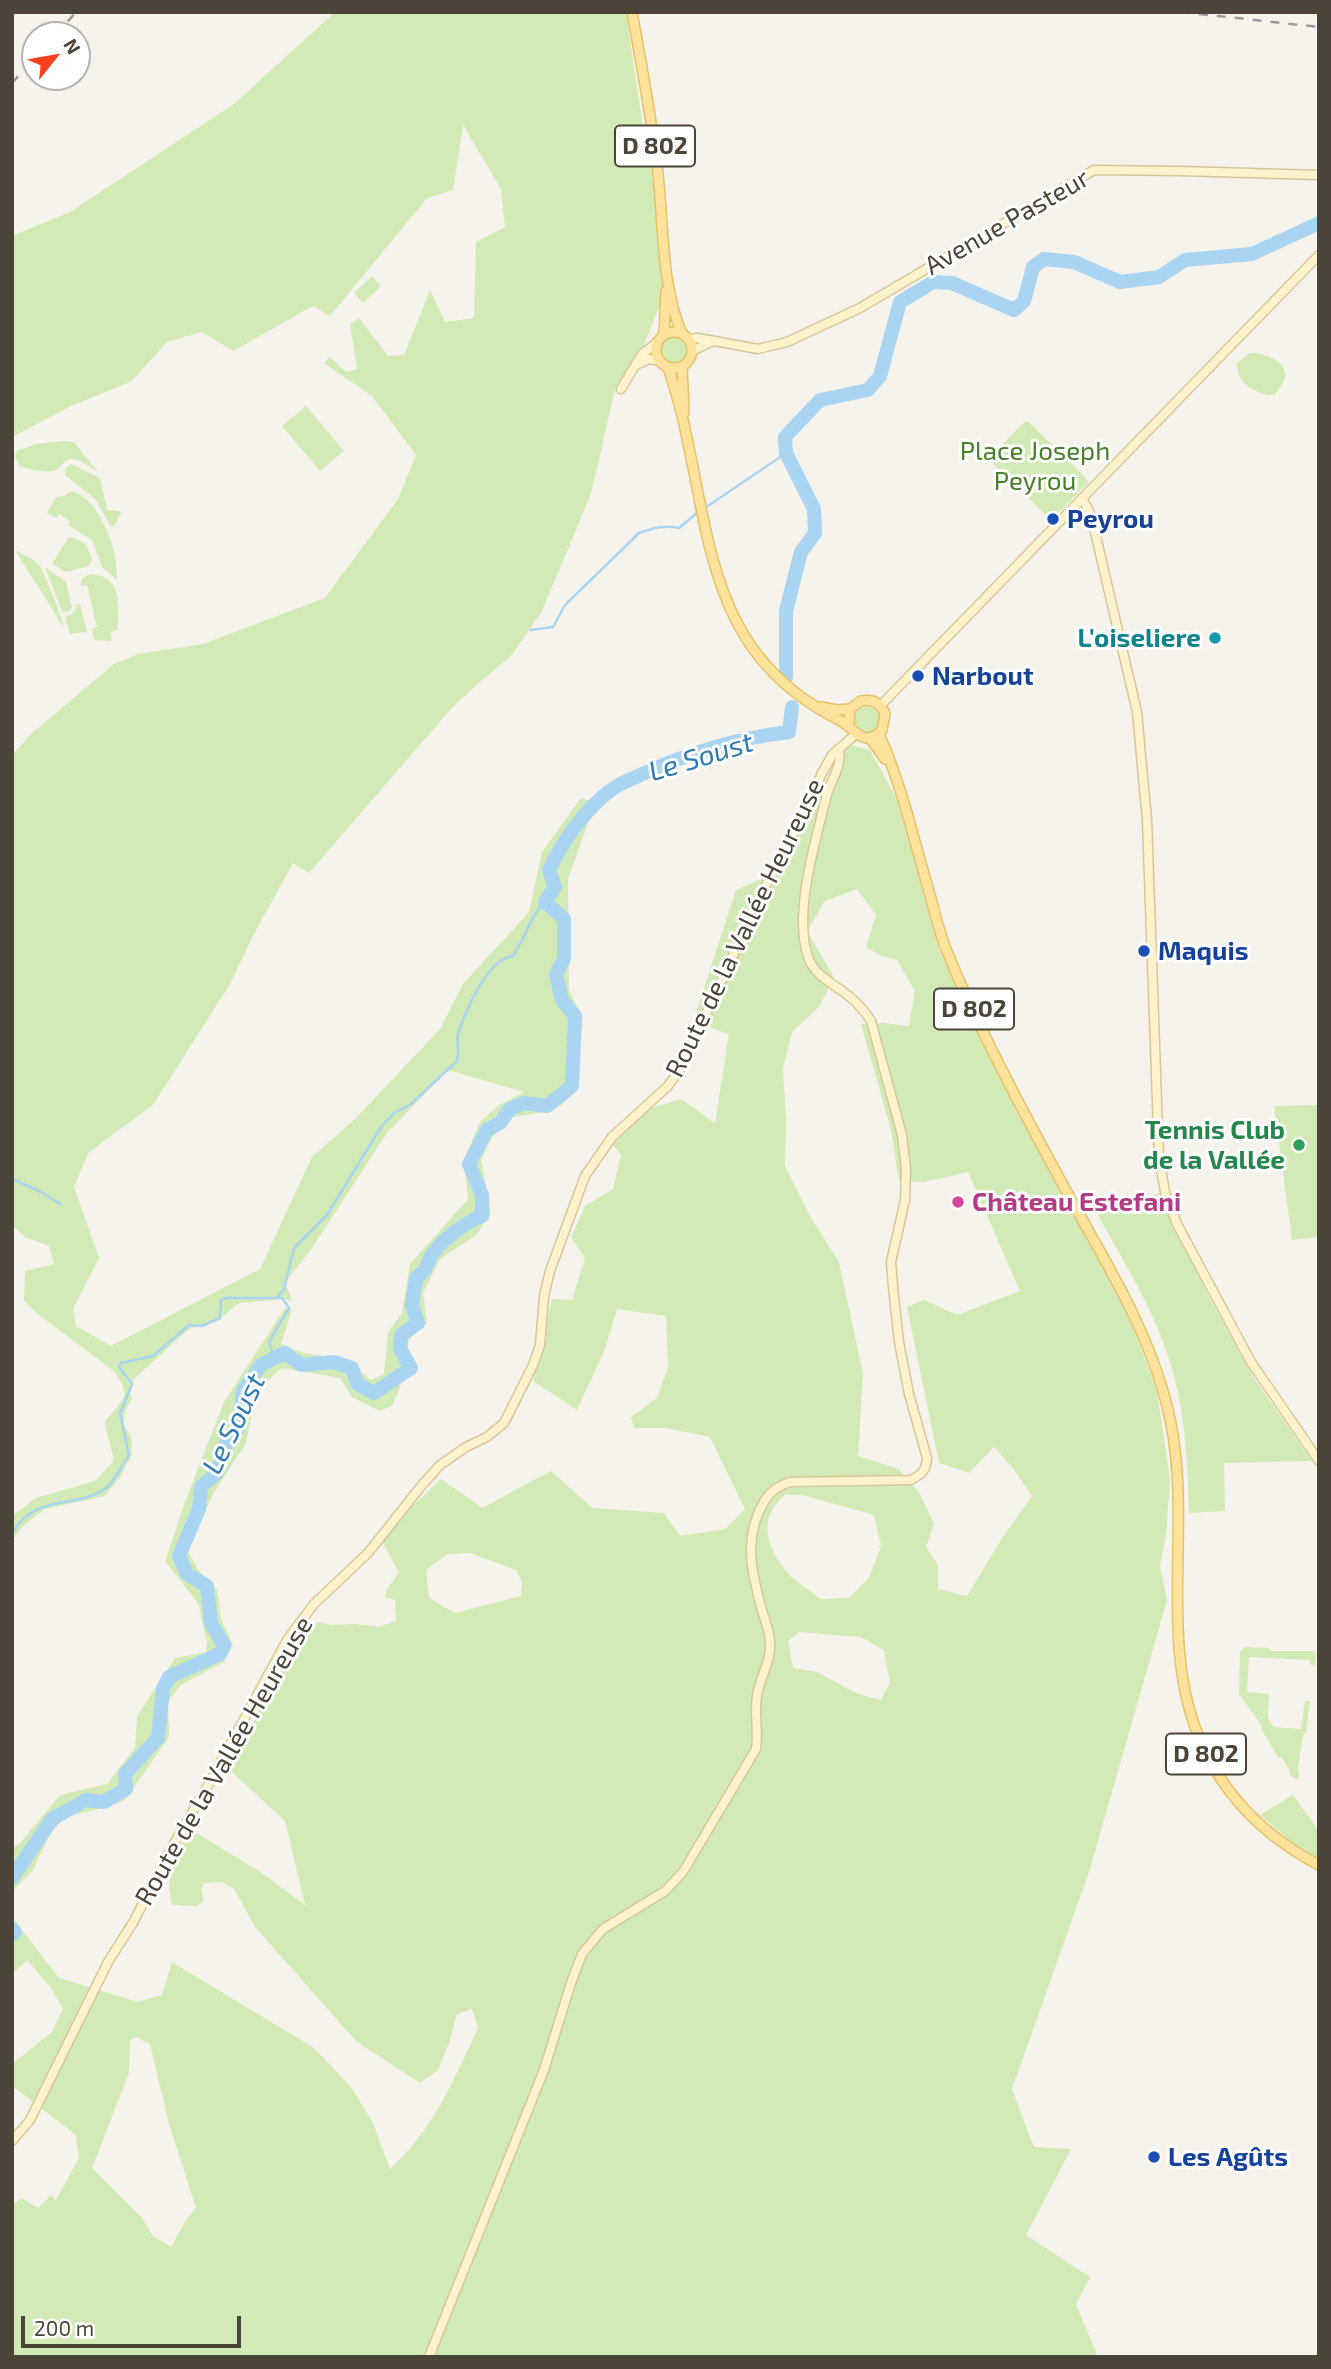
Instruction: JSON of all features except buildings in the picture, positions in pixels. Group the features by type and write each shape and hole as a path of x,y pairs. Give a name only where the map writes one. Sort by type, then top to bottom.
{"main road":[{"name":"D 802","path":"632,12 657,165 668,282 675,318 685,336"},
{"name":"D 802","path":"661,338 668,282"},
{"path":"664,364 682,366 689,360 692,351 685,336 670,332 661,338 656,352 664,364 685,426"},
{"path":"682,366 685,426 700,510 717,579 740,628 779,680 813,706 849,725 856,734 874,736 886,720 880,706 868,700 857,702 850,709 813,706"},
{"path":"849,725 850,709"},
{"name":"D 802","path":"874,736 897,779 945,947 1031,1127 1131,1307 1158,1374 1175,1447 1179,1496 1179,1648 1186,1699 1195,1729 1209,1760 1232,1795 1279,1841 1319,1865"}],"street":[{"name":"Avenue Pasteur","path":"685,336 758,349 788,342 860,308 1094,170 1180,170 1319,176"},
{"path":"880,706 1319,255"},
{"path":"621,389 642,354 661,338"},
{"path":"692,351 713,341"},
{"path":"635,365 649,359 664,364"},
{"path":"1082,498 1091,515 1137,712 1147,820 1159,1158 1165,1192 1177,1224 1251,1362 1319,1461"},
{"name":"Route de la Vallée Heureuse","path":"12,2141 30,2120 108,1962 134,1921 169,1852 287,1640 314,1604 368,1553 440,1465 466,1447 487,1437 504,1423 540,1345 544,1296 550,1271 585,1176 612,1137 668,1086 681,1068 768,879 804,814 822,773 838,749 856,734"},
{"path":"429,2357 544,2070 582,1954 603,1929 665,1891 683,1872 755,1749 758,1734 757,1693 770,1658 770,1638 754,1580 750,1541 764,1500 776,1487 790,1482 911,1480 923,1474 926,1467 927,1458 909,1394 899,1342 891,1262 905,1200 906,1169 902,1135 871,1021 855,1001 816,972 808,958 803,936 805,893 824,806 840,760 841,753 838,749"}],"green space":[{"path":"335,12 626,12 642,121 671,277 642,350 614,393 591,494 542,611 512,655 450,710 309,873 293,863 230,984 153,1105 88,1153 74,1187 99,1258 73,1309 76,1326 111,1346 260,1269 312,1157 355,1119 440,1029 463,984 529,912 542,852 581,798 595,803 568,879 569,989 582,1019 577,1084 562,1105 545,1112 513,1117 492,1137 481,1160 491,1213 476,1235 440,1259 423,1293 427,1323 409,1339 400,1387 392,1406 380,1411 352,1397 340,1378 282,1368 272,1376 256,1397 246,1443 213,1494 187,1550 199,1571 217,1589 221,1618 233,1645 224,1662 181,1685 168,1701 169,1737 125,1800 105,1808 67,1816 51,1832 33,1870 14,1890 12,1899 12,1848 20,1843 60,1795 107,1784 135,1748 137,1716 175,1658 206,1652 207,1641 198,1603 165,1561 224,1402 285,1308 292,1309 281,1344 303,1353 345,1359 371,1380 384,1374 388,1332 402,1313 410,1264 468,1199 464,1159 481,1121 499,1105 524,1092 448,1070 387,1133 310,1251 285,1282 292,1301 284,1299 239,1303 217,1321 189,1329 129,1386 132,1399 126,1409 123,1424 131,1436 132,1455 105,1496 45,1509 22,1527 12,1540 12,1516 36,1498 95,1481 113,1462 105,1421 125,1395 115,1372 24,1301 25,1271 54,1264 49,1246 25,1237 12,1225 12,755 31,734 114,664 138,654 203,644 325,598 398,499 416,455 372,396 324,363 330,357 346,372 357,369 350,324 359,318 388,356 404,355 430,290 445,322 474,318 476,242 505,227 501,189 463,125 453,190 427,198 330,316 313,306 233,351 202,332 167,342 132,381 71,406 12,437 12,236 70,212 234,104"},
{"path":"372,276 381,286 363,303 354,293"},
{"path":"674,337 683,341 687,350 683,359 674,363 665,359 661,350 665,341"},
{"path":"1250,353 1271,358 1283,368 1285,379 1275,395 1255,391 1240,377 1237,363"},
{"path":"306,406 344,451 320,471 282,426"},
{"name":"Place Joseph Peyrou","path":"1024,422 1029,422 1087,479 1088,483 1051,520 988,459"},
{"path":"74,442 98,472 75,459 53,471 19,466 15,456 17,451 36,444"},
{"path":"71,464 100,478 107,510 122,511 114,527 110,525 95,499 65,475 65,469"},
{"path":"71,491 91,504 106,528 115,555 117,580 102,567 92,540 68,525 70,521 59,514 57,518 47,513 56,497"},
{"path":"72,537 86,544 92,559 89,566 66,572 52,564 68,538"},
{"path":"15,550 39,565 64,628"},
{"path":"45,567 66,582 72,608 69,611 62,612"},
{"path":"89,574 108,580 116,593 118,629 110,633 112,639 109,641 94,640 92,629 97,627 87,585 81,586 81,580"},
{"path":"80,604 87,632 70,634 65,617 76,609 75,605"},
{"path":"867,707 876,711 880,720 876,729 867,733 858,729 854,720 858,711"},
{"path":"850,745 870,750 898,802 939,950 1021,1120 1127,1311 1157,1391 1170,1480 1166,1535 1160,1566 1167,1600 1089,1872 1012,2089 1034,2147 1071,2149 1026,2235 1090,2277 1076,2304 1098,2357 12,2357 12,2202 15,2203 21,2198 38,2208 51,2195 56,2200 79,2158 76,2135 12,2086 12,2064 52,2032 63,2009 52,1989 27,1960 12,1974 12,1917 59,1978 138,2002 162,1995 172,1962 314,2048 351,2087 373,2123 390,2169 419,2138 451,2085 478,2028 472,2009 457,2014 438,2070 420,2083 356,2041 255,1927 234,1889 222,1882 204,1883 201,1890 204,1901 197,1906 172,1905 169,1882 172,1865 190,1829 262,1873 305,1905 285,1821 229,1769 288,1655 317,1622 379,1627 396,1621 395,1600 385,1597 386,1590 399,1573 380,1537 441,1479 482,1508 551,1471 592,1508 664,1513 680,1536 725,1529 745,1509 710,1437 665,1428 634,1428 631,1417 657,1398 668,1367 666,1316 617,1309 605,1349 577,1410 533,1381 552,1299 572,1300 585,1258 571,1237 585,1206 613,1189 621,1155 611,1143 646,1110 681,1099 715,1123 729,1034 693,1022 736,890 775,873 838,758","holes":["857,889 876,915 866,947 882,956 897,960 915,991 909,1026 861,1024 891,1130 899,1181 924,1182 968,1172 1020,1291 957,1315 924,1300 907,1307 939,1463 969,1473 994,1447 1032,1496 967,1596 938,1589 938,1565 926,1547 934,1524 920,1494 899,1469 858,1456 863,1374 839,1262 811,1218 785,1166 783,1069 792,1032 819,1007 834,977 807,931 825,901","785,1495 802,1495 874,1515 881,1546 869,1578 849,1598 820,1599 783,1567 772,1548 768,1530 768,1520 777,1503","470,1553 516,1570 522,1581 521,1596 455,1613 429,1598 426,1570 448,1554","799,1632 860,1637 884,1650 890,1684 880,1700 856,1693 817,1672 793,1668 788,1641","137,2037 150,2044 169,2124 196,2208 171,2247 153,2236 142,2218 92,2168 129,2073 130,2040"]},
{"name":"Tennis Club de la Vallée","path":"1319,1105 1319,1237 1292,1240 1274,1106"},
{"path":"1160,1193 1210,1299 1254,1378 1312,1461 1224,1463 1225,1511 1189,1513 1185,1436 1169,1359 1145,1302 1096,1211 1097,1207"},
{"path":"1245,1647 1316,1653 1315,1665 1310,1665 1310,1660 1249,1657 1247,1692 1269,1694 1268,1718 1274,1727 1301,1729 1305,1701 1310,1701 1297,1779 1289,1775 1290,1771 1282,1758 1278,1757 1261,1729 1262,1726 1239,1694 1240,1651"},
{"path":"1293,1795 1319,1831 1319,1858 1292,1842 1260,1815"}],"waterway":[{"name":"Le Soust","path":"786,677 786,611 801,552 815,533 814,509 786,453 785,437 820,400 868,390 880,376 900,302 933,282 952,283 1014,310 1024,301 1033,267 1044,259 1074,262 1120,282 1159,277 1185,260 1252,254 1319,223"},
{"path":"705,508 786,453"},
{"path":"531,630 553,627 565,605 639,533 659,528 679,528 699,511"},
{"name":"Le Soust","path":"12,1878 52,1819 86,1800 104,1802 126,1789 125,1774 158,1738 163,1689 169,1677 220,1654 224,1645 211,1623 207,1586 187,1574 179,1556 199,1509 201,1487 217,1473 226,1443 239,1427 243,1390 261,1365 285,1353 301,1365 334,1362 352,1368 357,1384 374,1393 411,1368 400,1349 401,1335 418,1323 412,1305 416,1278 441,1243 482,1216 482,1195 469,1164 487,1130 500,1123 510,1109 524,1103 547,1106 572,1086 575,1016 562,1000 556,974 564,959 564,919 545,902 555,887 549,870 568,837 592,806 625,782 676,760 713,748 789,732 792,707"},
{"path":"12,1533 22,1520 33,1512 82,1499 106,1488 129,1456 120,1413 132,1384 119,1367 121,1363 153,1356 189,1325 202,1326 220,1318 221,1300 277,1298 284,1289 294,1248 327,1215 381,1127 394,1113 411,1104 457,1061 458,1034 478,988 494,966 513,956 535,914 545,902"},
{"path":"12,1179 60,1204"},
{"path":"277,1298 282,1298 289,1308 269,1342 277,1357"},
{"name":"Le Soust","path":"12,1929 15,1932 12,1935"}],"railway":[{"path":"68,21 76,12"},
{"path":"1181,12 1319,27"},
{"path":"12,83 21,73"}],"place":[{"name":"Peyrou","path":"1053,519"},
{"name":"L'oiseliere","path":"1215,638"},
{"name":"Narbout","path":"918,676"},
{"name":"Maquis","path":"1144,951"},
{"name":"Tennis Club de la Vallée","path":"1299,1145"},
{"name":"Château Estefani","path":"958,1202"},
{"name":"Les Agûts","path":"1154,2157"}]}
